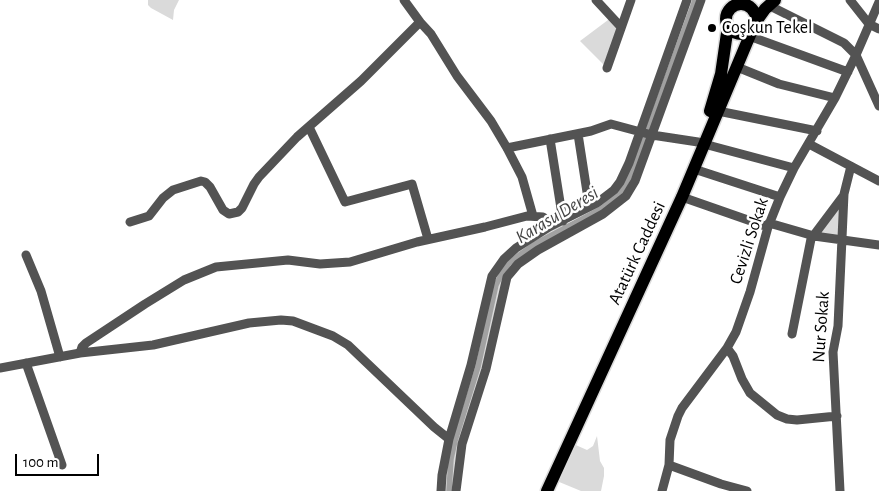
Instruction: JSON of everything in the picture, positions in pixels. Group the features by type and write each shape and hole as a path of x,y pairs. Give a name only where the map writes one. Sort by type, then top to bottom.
{"highway":[{"path":"728,26 740,34 753,29 755,14 748,4 768,2"},
{"name":"Atatürk Caddesi","path":"539,491 675,194 718,111 753,29 768,2"},
{"name":"Atatürk Caddesi","path":"546,491 694,169 724,61 728,26 726,16 732,4 748,4"}],"street":[{"path":"404,0 431,34 461,82 491,122 507,148 522,177 533,216"},
{"path":"596,0 621,27"},
{"path":"607,68 630,0"},
{"path":"441,491 449,439 471,364 492,276 510,252 549,227 591,206 614,190 620,182 687,0"},
{"path":"456,491 462,444 486,369 507,277 518,264 538,250 603,214 623,200 635,181 700,0"},
{"path":"850,0 869,24 879,30"},
{"path":"768,2 844,44 856,55 879,106"},
{"name":"Cevizli Sokak","path":"662,491 668,465 670,440 682,408 727,348 744,311 769,225 780,197 794,168 836,98 879,2"},
{"path":"130,222 148,216 163,198 173,190 201,181 210,187 223,210 229,214 238,212 256,181 309,127 361,81 420,22"},
{"path":"753,29 848,72"},
{"path":"737,67 779,84 836,98"},
{"path":"718,111 817,131"},
{"path":"507,148 578,134 611,124 652,135 701,143 794,168"},
{"path":"309,127 345,202 412,184 428,239"},
{"path":"578,134 591,206"},
{"path":"550,139 563,221"},
{"path":"809,144 879,180"},
{"name":"Nur Sokak","path":"840,491 833,352 838,326 844,194 851,166"},
{"path":"694,169 780,197"},
{"path":"792,334 811,239 844,194"},
{"path":"682,197 769,225 814,236 879,244"},
{"path":"80,353 86,343 145,304 184,280 208,269 228,265 288,260 320,264 350,262 428,239 533,216 545,219 549,227"},
{"path":"26,255 41,291 60,357"},
{"path":"0,368 80,353 153,345 249,323 281,320 294,321 333,336 348,345 449,439"},
{"path":"727,348 733,356 750,393 778,415 787,419 797,420 837,416"},
{"path":"26,363 62,466"},
{"path":"668,465 721,484 748,491"}],"shaded area":[{"path":"148,0 179,0 174,10 173,20 151,8 148,5"},
{"path":"612,17 621,27 607,68 580,41"},
{"path":"844,194 842,239 814,236"},
{"path":"566,219 571,232 514,269 462,444 456,491 441,491 442,475 500,264"},
{"path":"597,436 600,461 604,468 601,491 581,491 552,479 569,442 587,450 593,446"}],"waterway":[{"name":"Karasu Deresi","path":"449,491 451,459 455,441 478,367 496,285 502,273 509,263 535,244 601,209 622,191 635,165 695,0"}],"place":[{"name":"Coşkun Tekel","path":"712,28"}]}
